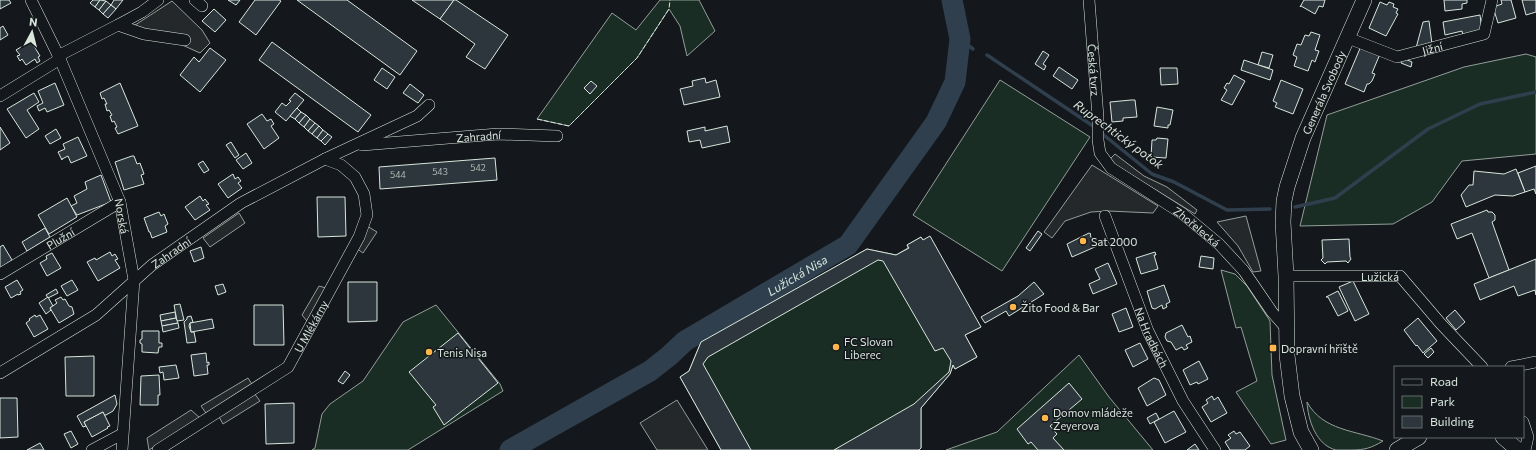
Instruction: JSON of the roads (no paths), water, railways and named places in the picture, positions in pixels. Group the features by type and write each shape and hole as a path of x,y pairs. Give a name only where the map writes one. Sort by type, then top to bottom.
{"main road":[{"name":"Generála Svobody","path":"1286,276 1283,222 1284,201 1287,187 1302,138 1364,0"},
{"path":"1286,276 1286,328 1292,396 1301,432 1311,450"},
{"path":"1397,450 1417,438"},
{"path":"1504,438 1518,450"}],"street":[{"name":"Norská","path":"31,0 59,58 120,202 134,280 122,450"},
{"path":"0,96 59,58 142,12 158,0"},
{"name":"Česká tvrz","path":"1089,0 1098,117 1098,140"},
{"name":"Jižní","path":"1348,38 1397,57 1484,34 1492,0"},
{"path":"118,25 144,34 185,40"},
{"name":"Zahradní","path":"0,373 96,315 152,265 241,203 352,146 417,116 429,105"},
{"name":"Zahradní","path":"352,146 498,134 557,136"},
{"name":"Zhořelecká","path":"1098,140 1100,153 1111,168 1129,181 1183,214 1219,244 1244,271 1272,312 1286,328"},
{"name":"U Mlékárny","path":"158,450 288,367 359,237 367,215 364,194 355,177 341,165 324,160"},
{"name":"Plužní","path":"0,274 120,202"},
{"name":"Na Hradbách","path":"1105,216 1148,331 1183,401 1215,450"},
{"name":"Lužická","path":"1286,276 1400,276 1441,324 1481,366"},
{"path":"1516,366 1536,362"},
{"path":"1524,425 1528,437 1525,450"},
{"path":"92,450 122,434"}],"waterway":[{"name":"Lužická Nisa","path":"510,450 650,371 685,341 848,245 936,122 955,82 960,39 952,0"},
{"name":"Ruprechtický potok","path":"960,39 973,49"},
{"name":"Ruprechtický potok","path":"987,55 1096,128"},
{"name":"Ruprechtický potok","path":"1295,207 1335,198 1428,129 1480,104 1536,92"},
{"name":"Ruprechtický potok","path":"1100,132 1152,174 1174,182 1227,210 1270,209"}],"place":[{"name":"Sat 2000","path":"1083,241"},
{"name":"Žito Food & Bar","path":"1013,307"},
{"name":"FC Slovan Liberec","path":"836,347"},
{"name":"Dopravní hřiště","path":"1273,348"},
{"name":"Tenis Nisa","path":"429,352"},
{"name":"Domov mládeže Zeyerova","path":"1045,418"}]}
